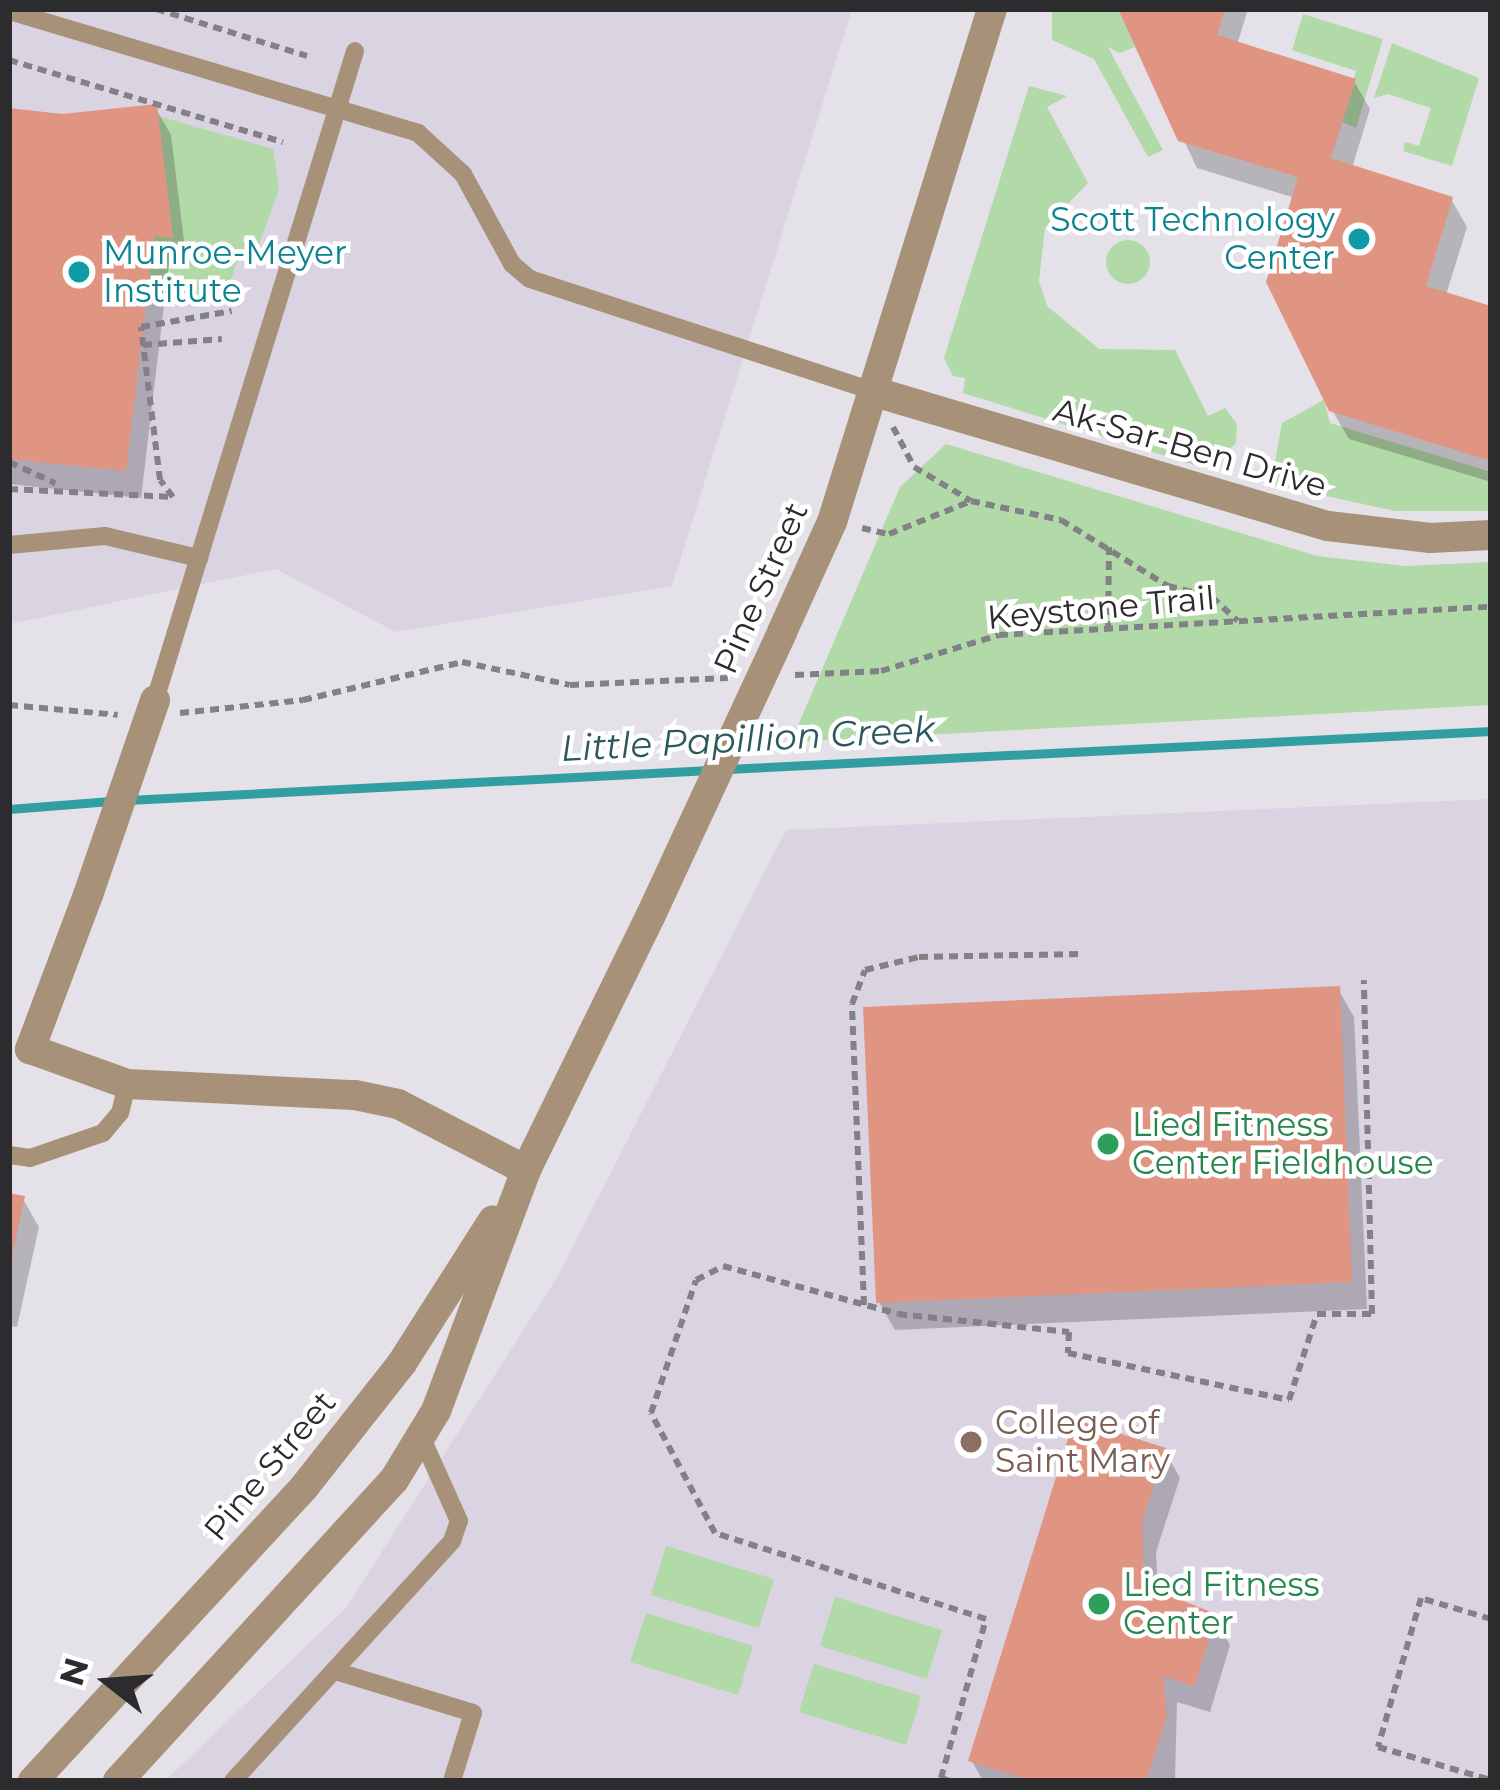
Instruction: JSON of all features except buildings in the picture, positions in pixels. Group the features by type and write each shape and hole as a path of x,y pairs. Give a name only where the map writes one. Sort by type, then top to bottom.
{"street":[{"name":"Pine Street","path":"118,1781 394,1480 421,1436 526,1170 650,917 832,522 992,9"},
{"name":"Ak-Sar-Ben Drive","path":"875,392 1328,526 1430,538 1491,535"},
{"path":"160,707 88,895 20,1047 127,1084 355,1095 398,1104 526,1170"},
{"name":"Pine Street","path":"33,1781 317,1472 402,1363 526,1170"}],"lane":[{"path":"9,11 418,134 443,152 530,279 875,392"},
{"path":"160,707 199,558 356,51"},
{"path":"9,544 105,536 199,558"},
{"path":"9,1156 30,1158 103,1133 120,1114 127,1084"},
{"path":"241,1780 452,1541 460,1521 421,1436"},
{"path":"334,1671 473,1713 452,1781"}],"path":[{"path":"156,9 307,56"},
{"path":"9,60 283,142"},
{"path":"9,489 62,486 173,497 160,480 141,327 232,311"},
{"path":"143,345 222,339"},
{"path":"875,392 914,467 971,501 1061,520 1168,586 1212,597 1238,621"},
{"path":"9,463 62,486"},
{"path":"832,522 890,534 971,501"},
{"path":"1108,548 1108,630"},
{"name":"Keystone Trail","path":"779,676 881,670 999,635 1491,607"},
{"path":"160,707 303,700 462,662 570,686 734,678"},
{"path":"9,705 121,715"},
{"path":"864,1305 852,1004 865,970 919,957 1081,954"},
{"path":"950,1781 940,1778 986,1618 715,1533 651,1413 696,1280 723,1266 864,1305 1069,1333 1067,1353 1289,1400 1316,1314 1372,1314 1364,980"},
{"path":"1491,1619 1420,1598 1378,1747 1491,1780"}],"shaded area":[{"path":"9,9 852,9 672,586 396,632 276,569 9,624"},
{"name":"College of Saint Mary","path":"1491,799 1491,1781 165,1781 346,1608 558,1276 786,830"}],"green space":[{"path":"1052,9 1118,9 1135,47 1120,53 1108,47 1163,150 1148,157 1094,59 1052,40"},
{"path":"1303,14 1383,39 1356,128 1342,122 1356,71 1292,50"},
{"path":"1392,43 1479,78 1452,166 1403,151 1405,142 1419,146 1431,108 1388,94 1374,98"},
{"path":"1029,86 1067,96 1047,107 1088,183 1045,228 1039,281 1047,306 1099,349 1175,350 1208,416 1225,408 1237,424 1236,443 1214,464 1204,468 963,393 965,378 953,376 944,358"},
{"path":"158,116 273,149 279,189 257,250 236,262 228,295 146,303 154,236 173,237"},
{"path":"1128,240 1143,247 1150,262 1143,277 1128,284 1113,277 1106,262 1113,247"},
{"path":"1324,400 1330,423 1491,472 1491,511 1395,511 1271,484 1282,423"},
{"path":"946,444 1317,556 1405,566 1491,562 1491,705 791,742 900,487"},
{"path":"666,1546 774,1579 759,1628 651,1595"},
{"path":"835,1597 942,1630 927,1679 820,1646"},
{"path":"646,1613 753,1646 738,1695 630,1662"},
{"path":"814,1664 921,1696 906,1745 799,1712"}],"waterway":[{"name":"Little Papillion Creek","path":"727,769 1491,731"},
{"name":"Little Papillion Creek","path":"128,800 710,770"},
{"name":"Little Papillion Creek","path":"9,809 111,801"}],"place":[{"name":"Scott Technology Center","path":"1359,239"},
{"name":"Munroe-Meyer Institute","path":"79,272"},
{"name":"Lied Fitness Center Fieldhouse","path":"1108,1144"},
{"name":"College of Saint Mary","path":"971,1442"},
{"name":"Lied Fitness Center","path":"1099,1604"}]}
